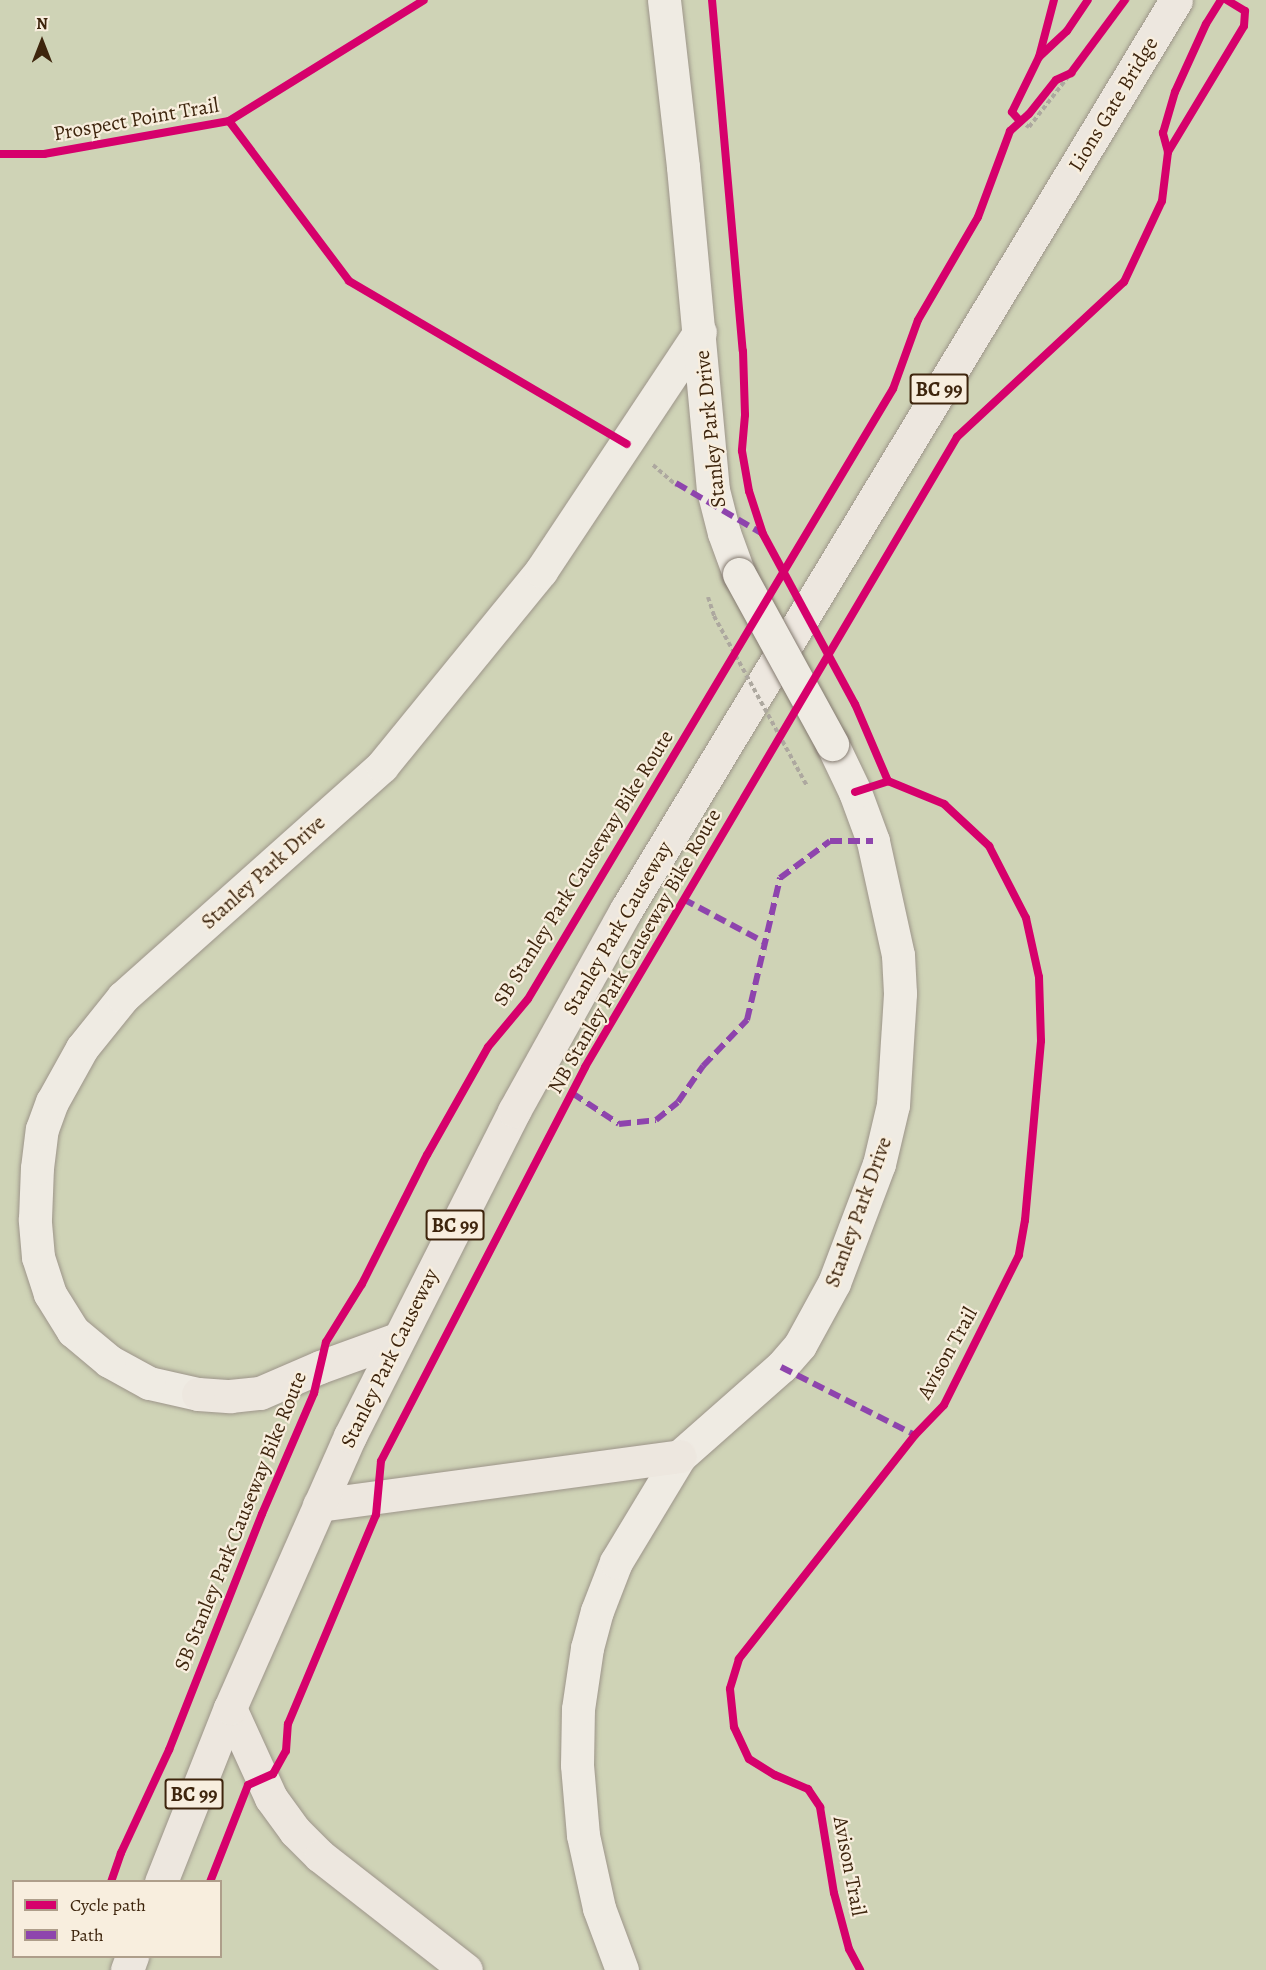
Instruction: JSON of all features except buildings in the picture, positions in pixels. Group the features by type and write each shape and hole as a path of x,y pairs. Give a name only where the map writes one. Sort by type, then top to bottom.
{"highway":[{"name":"Lions Gate Bridge","path":"1051,207 1176,0"},
{"name":"Stanley Park Causeway","path":"161,1880 230,1708 318,1505 397,1339 498,1141 626,910 1051,207"},
{"path":"198,1394 230,1396 260,1393 320,1367 397,1339"},
{"path":"318,1505 680,1456"},
{"path":"230,1708 271,1798 295,1831 320,1856 466,1970"}],"street":[{"name":"Stanley Park Drive","path":"622,1970 599,1908 583,1835 577,1765 578,1709 597,1611 616,1562 680,1456 781,1367 800,1345 834,1283 879,1164 893,1105 900,993 898,955 873,841 855,792 739,574 724,533 713,490 700,332 664,0"},
{"name":"Stanley Park Drive","path":"198,1394 150,1383 109,1361 73,1331 50,1294 38,1257 36,1219 37,1168 42,1129 52,1102 82,1048 123,998 382,766 541,571 700,332"}],"path":[{"path":"1012,112 1018,124 1056,80 1071,73 1078,65"},
{"path":"627,444 676,483 679,495"},
{"path":"708,594 714,616 807,786"},
{"path":"726,669 738,649"},
{"path":"772,751 784,731"}],"green space":[{"path":"0,0 1266,0 1266,1970 0,1970"}],"marked path":[{"path":"676,483 763,534"},
{"path":"572,1093 619,1124 656,1120 678,1102 703,1066 747,1020 780,878 830,841 873,841"},
{"path":"683,899 764,942"},
{"path":"781,1367 915,1435"}],"cycle path":[{"name":"Prospect Point Trail","path":"0,154 44,154 229,121 424,0"},
{"path":"712,0 743,351 745,415 742,451 749,491 763,534 855,704 888,781"},
{"path":"1020,121 1012,112 1039,57 1054,0"},
{"path":"1039,57 1067,31 1088,0"},
{"name":"SB Stanley Park Causeway Bike Route","path":"112,1880 121,1853 169,1750 262,1514 314,1393 326,1342 362,1284 427,1155 488,1047 528,999 893,389 918,320 978,217 1010,131 1029,114 1056,80 1071,73 1125,0"},
{"name":"NB Stanley Park Causeway Bike Route","path":"211,1880 248,1785 273,1774 286,1751 288,1724 376,1515 381,1461 585,1067 957,437 1124,282 1162,201 1168,152 1163,133 1175,92 1206,24 1221,0"},
{"path":"1168,152 1244,26 1245,11 1227,0"},
{"name":"Prospect Point Trail","path":"229,121 349,281 627,444"},
{"name":"Avison Trail","path":"855,792 888,781 944,804 989,846 1026,918 1039,977 1041,1041 1025,1220 1019,1255 944,1405 915,1435 739,1659 730,1689 734,1727 749,1759 775,1775 808,1789 820,1807 834,1893 849,1949 860,1970"}]}
